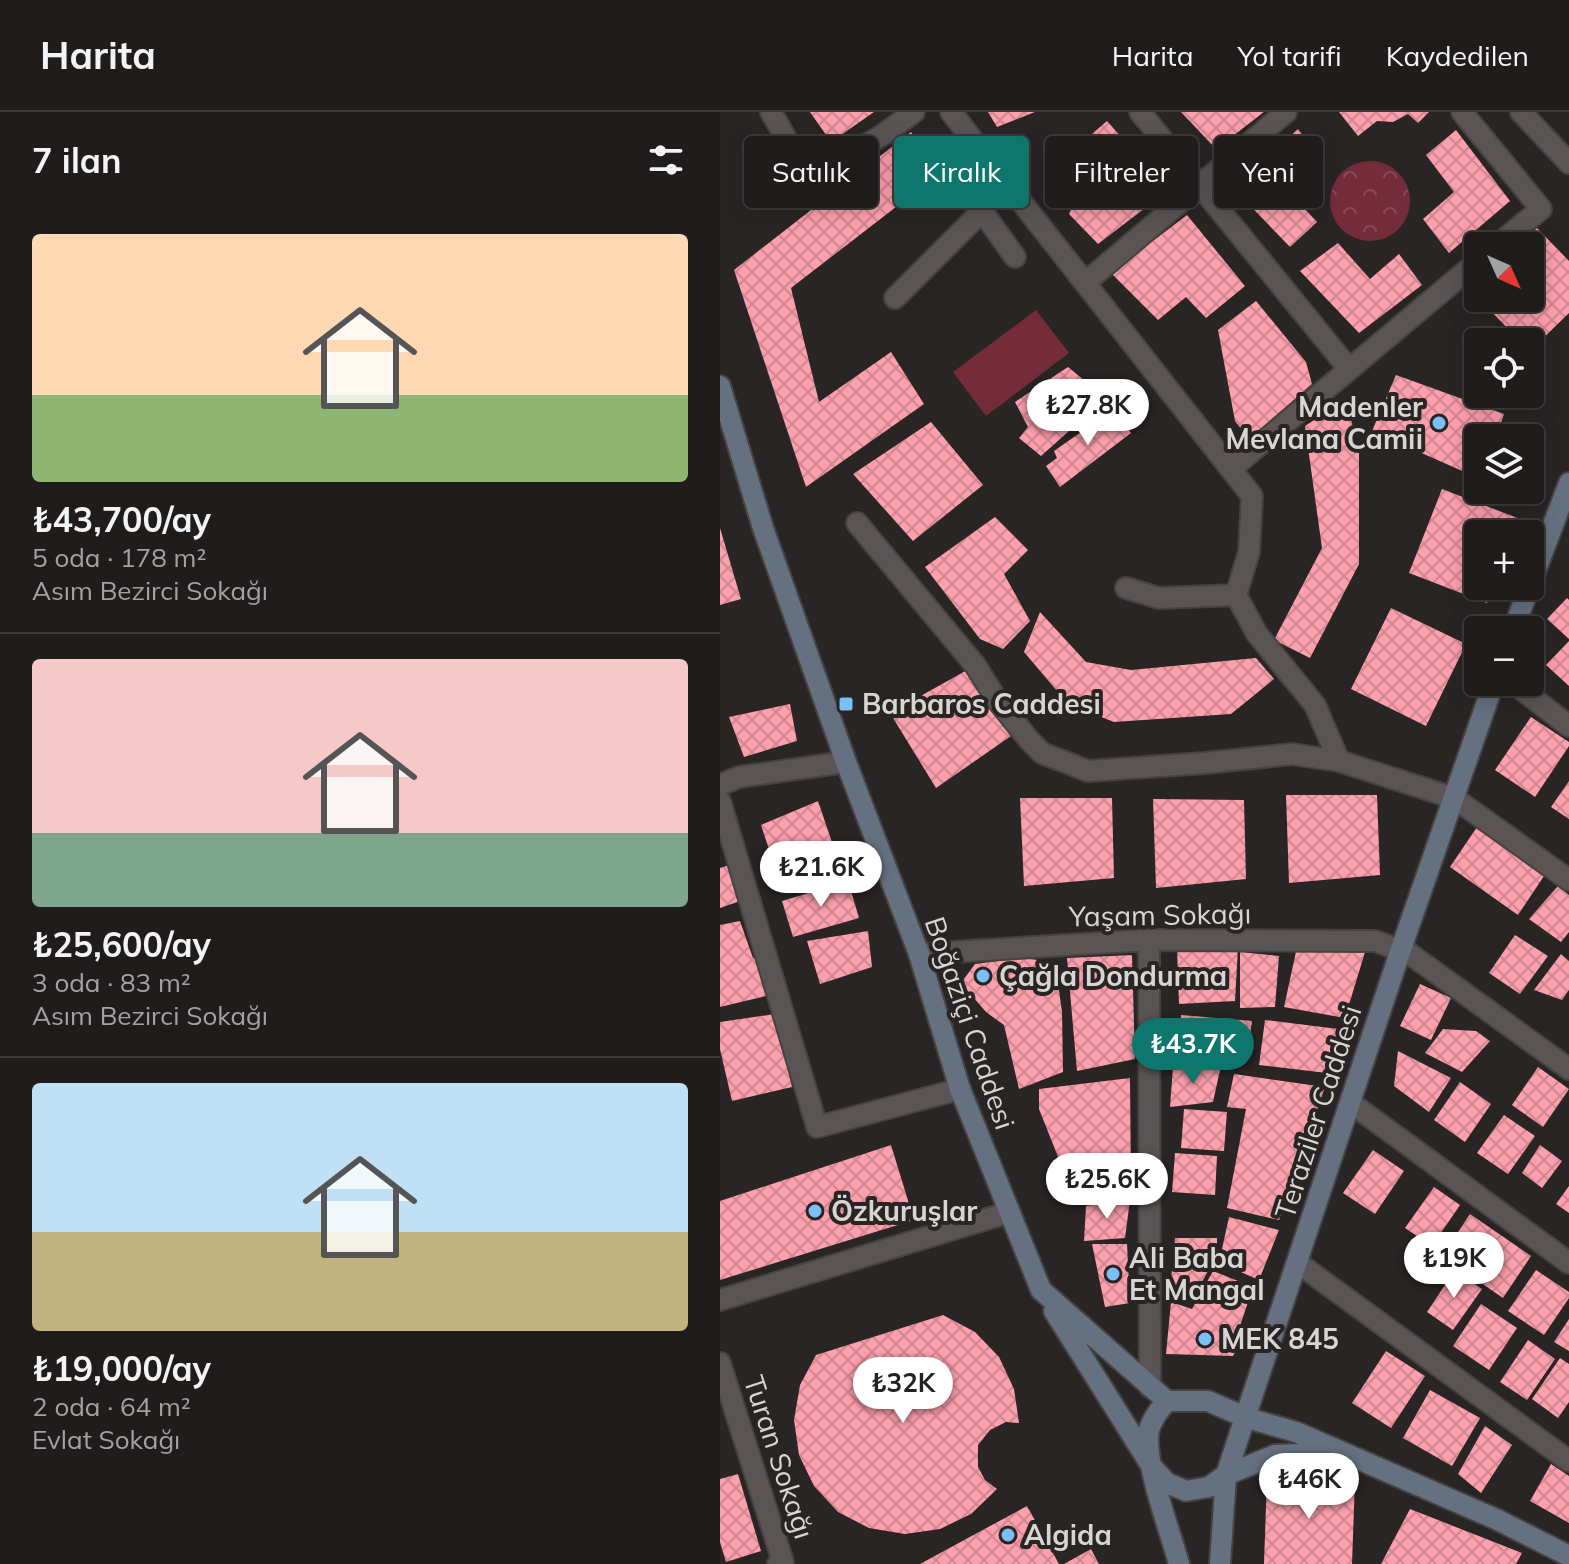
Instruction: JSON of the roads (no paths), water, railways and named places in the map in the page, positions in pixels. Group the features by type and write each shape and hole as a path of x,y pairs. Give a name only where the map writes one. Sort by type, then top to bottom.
{"main road":[{"name":"Boğaziçi Caddesi","path":"720,386 763,528 846,762 919,954 960,1089 1041,1290 1167,1401"},
{"path":"1518,616 1569,483"},
{"name":"Teraziler Caddesi","path":"1220,1564 1226,1475 1401,949 1489,696"},
{"path":"1041,1290 1152,1467 1167,1483 1186,1491 1209,1487 1226,1475 1275,1455 1343,1453"},
{"path":"1179,1564 1147,1438 1157,1412 1167,1401 1208,1401 1247,1418 1296,1432 1498,1520 1569,1556"}],"street":[{"path":"771,112 809,179 884,134 914,112"},
{"path":"951,112 969,136"},
{"path":"1140,112 1349,369"},
{"path":"1085,283 1286,112"},
{"path":"1462,112 1541,209 1513,232"},
{"path":"1521,112 1569,163"},
{"path":"895,298 983,208"},
{"path":"1025,208 1252,496 1249,552 1236,595 1257,634 1315,705 1339,761"},
{"path":"982,211 1015,257"},
{"path":"1232,468 1464,273"},
{"path":"857,523 975,665 997,700 1042,753 1088,771 1292,754 1339,761 1454,798 1569,880"},
{"path":"1126,588 1159,598 1236,595"},
{"path":"1530,696 1569,726"},
{"path":"720,785 739,777 846,762"},
{"path":"720,801 817,1127 960,1089"},
{"path":"1149,940 1150,1387"},
{"name":"Yaşam Sokağı","path":"919,954 1149,940 1375,941 1401,949"},
{"path":"1401,949 1569,1069"},
{"path":"1351,1103 1569,1263"},
{"path":"720,1300 1010,1212"},
{"path":"1298,1263 1569,1461"},
{"name":"Turan Sokağı","path":"720,1363 783,1562 778,1564"}],"place":[{"name":"Madenler Mevlana Camii","path":"1439,423"},
{"name":"Barbaros Caddesi","path":"846,704"},
{"name":"Çağla Dondurma","path":"983,976"},
{"name":"Özkuruşlar","path":"815,1211"},
{"name":"Ali Baba Et Mangal","path":"1113,1274"},
{"name":"MEK 845","path":"1205,1339"},
{"name":"Algida","path":"1008,1535"}]}
